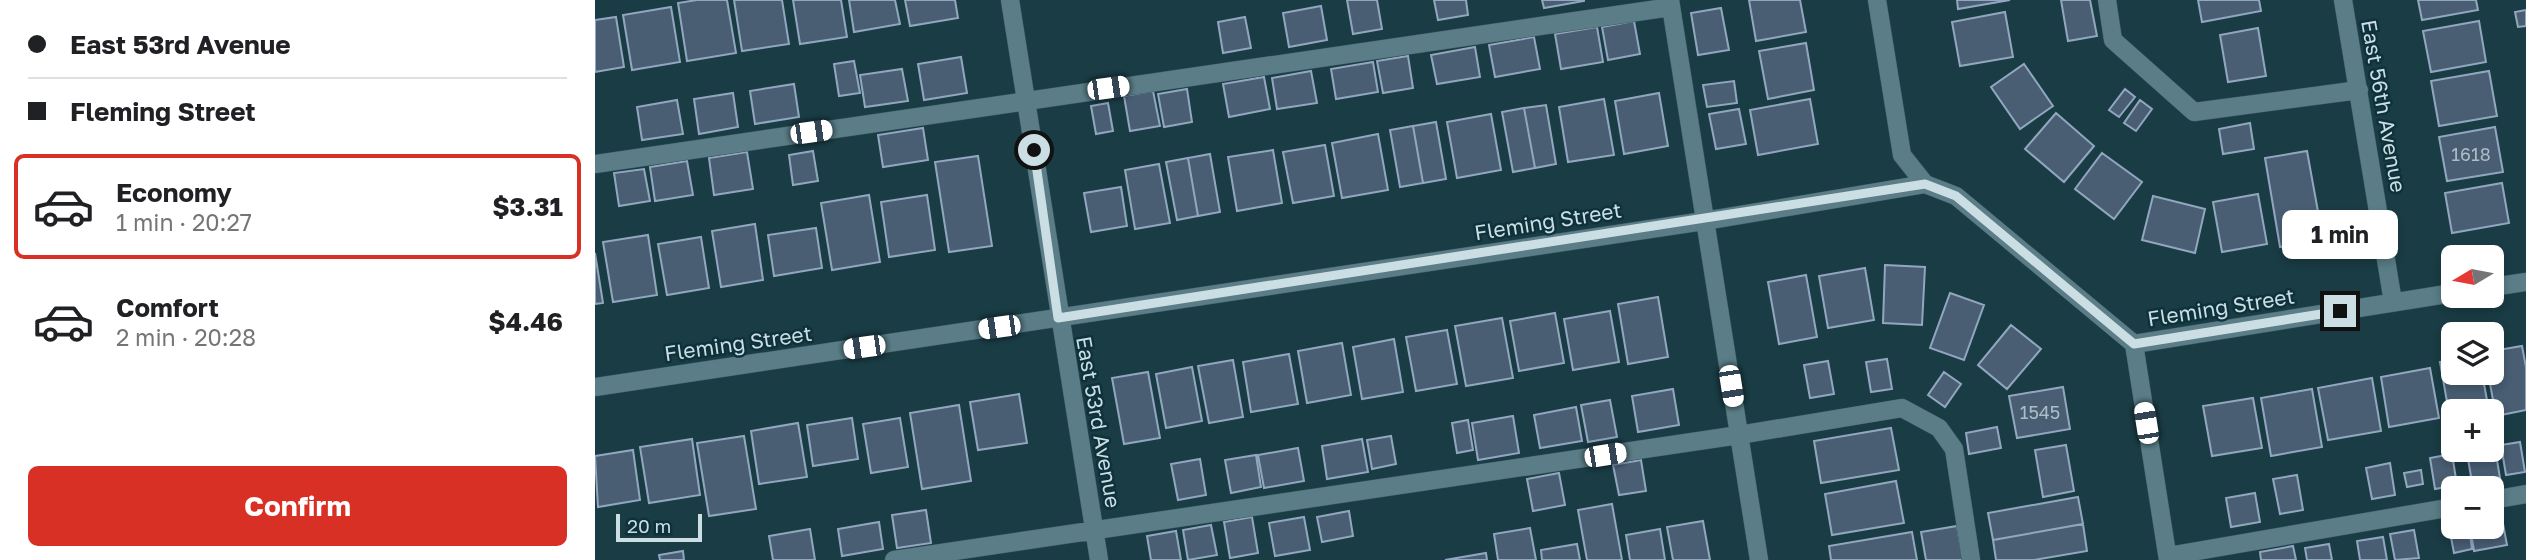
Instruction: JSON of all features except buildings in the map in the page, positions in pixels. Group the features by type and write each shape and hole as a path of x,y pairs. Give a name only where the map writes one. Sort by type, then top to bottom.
{"street":[{"name":"East 53rd Avenue","path":"1010,0 1058,318 1099,560"},
{"path":"1877,0 1902,155 1925,184"},
{"path":"2107,0 2113,40 2194,112 2359,90"},
{"name":"East 56th Avenue","path":"2343,0 2393,302"},
{"path":"595,164 1670,3 1759,560"},
{"name":"Fleming Street","path":"595,387 1704,221 1925,184 1956,196 2134,344 2441,295"},
{"path":"2504,285 2526,282"},
{"path":"2134,344 2168,558 2441,509"},
{"path":"894,560 1739,435 1902,408 1939,428 1954,449 1971,560"},
{"path":"2504,498 2526,494"}],"route":[{"path":"1034,150 1058,318 1704,221 1925,184 1956,196 2134,344 2340,311"}]}
